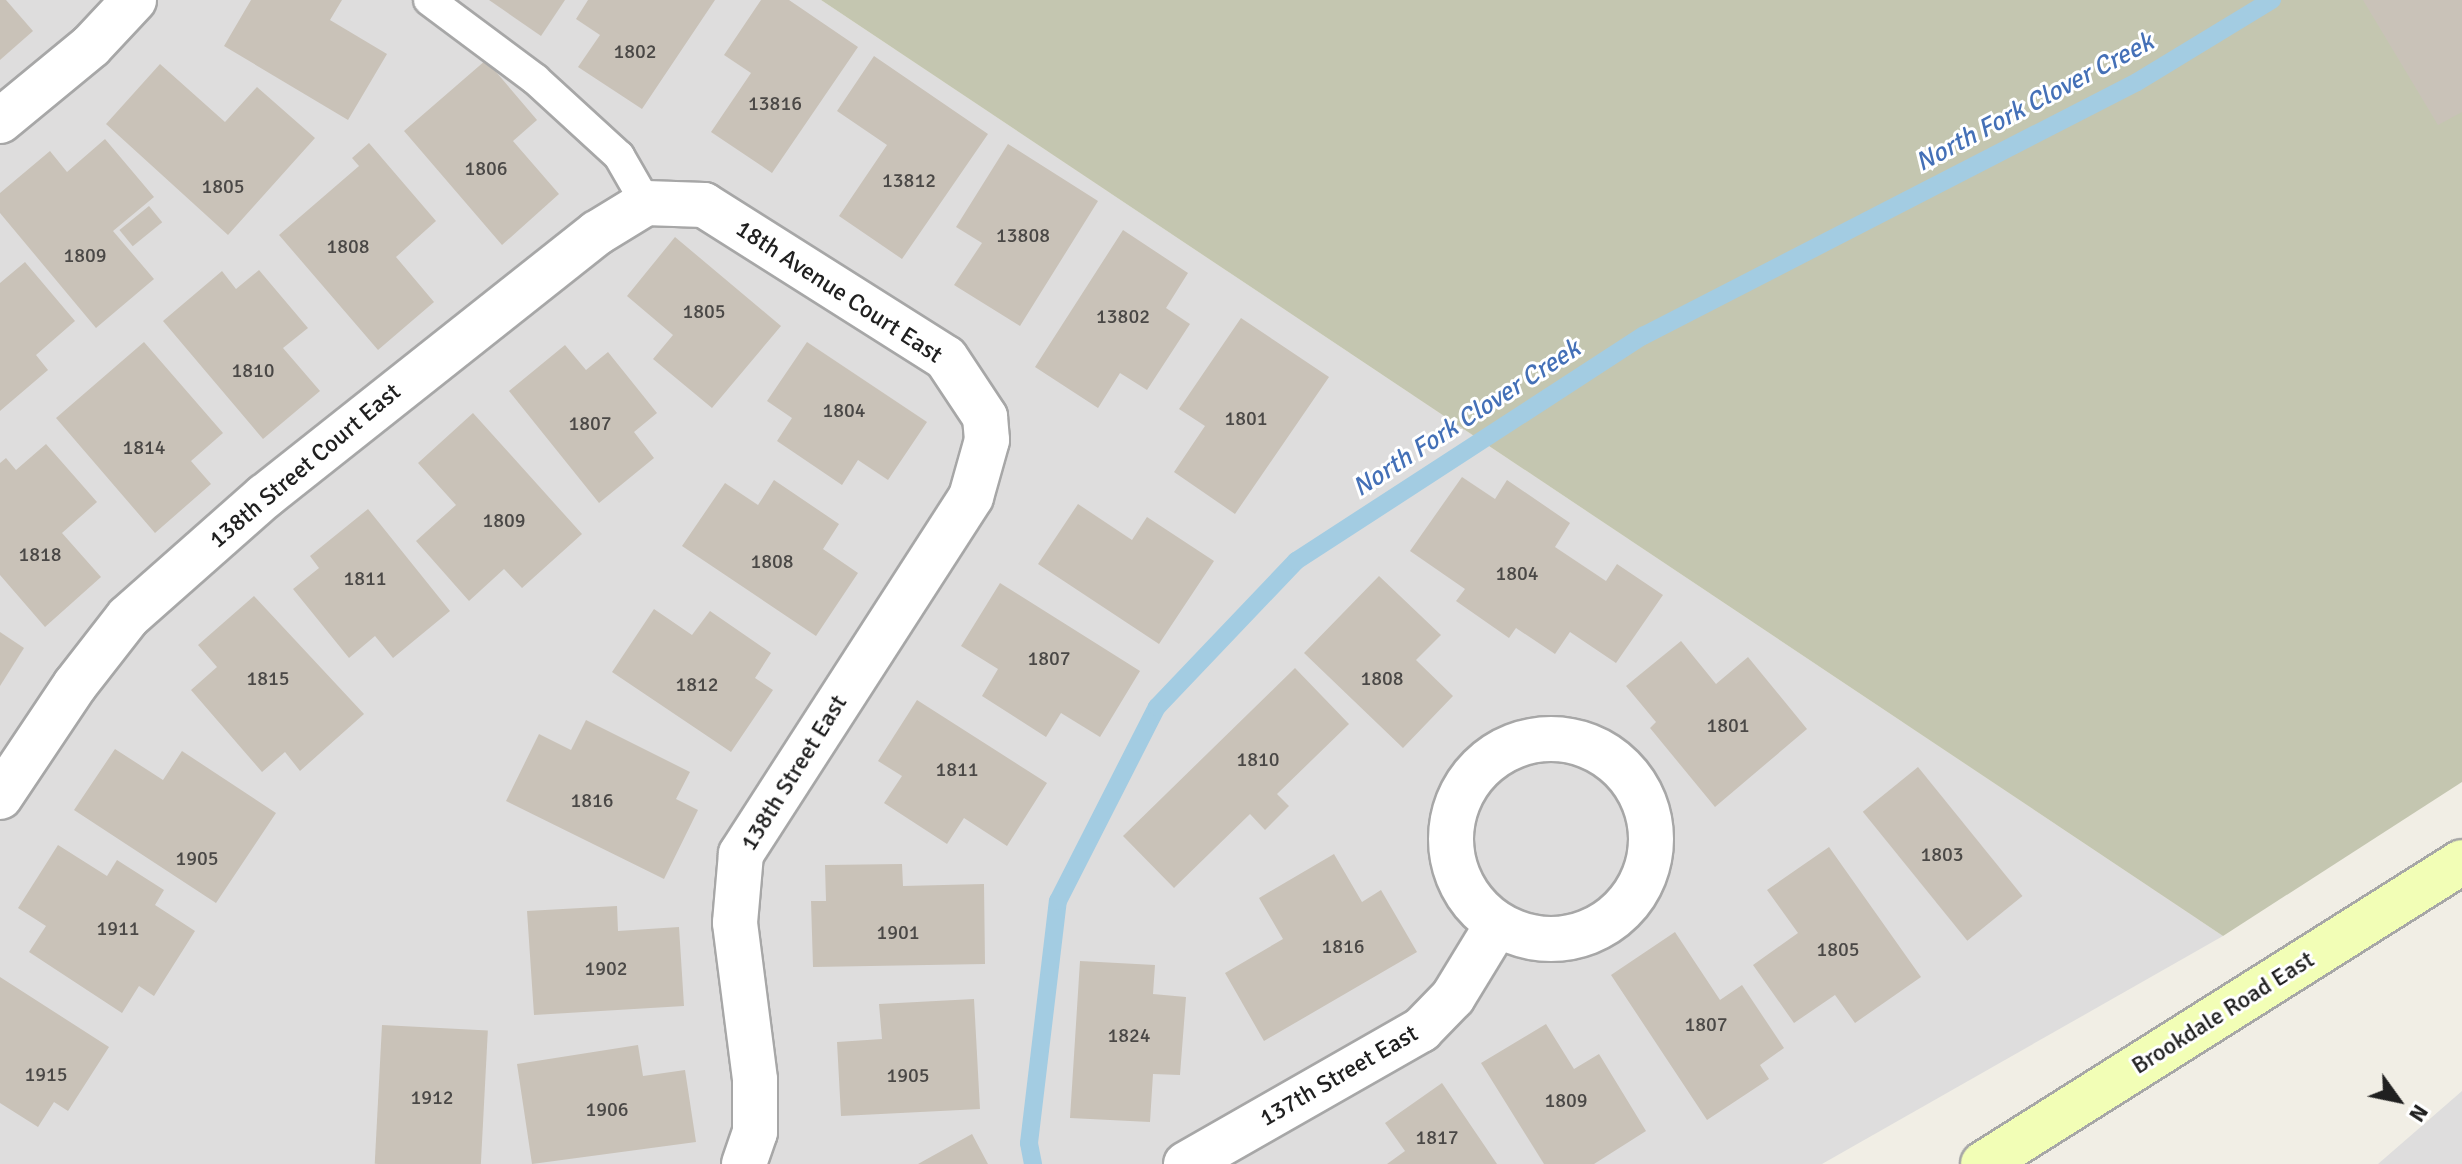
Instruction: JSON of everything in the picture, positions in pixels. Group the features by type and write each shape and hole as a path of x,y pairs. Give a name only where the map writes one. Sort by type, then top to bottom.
{"main road":[{"name":"Brookdale Road East","path":"1983,1164 2462,862"}],"street":[{"path":"0,121 91,46 134,0"},
{"name":"18th Avenue Court East","path":"658,204 682,201 704,205 898,324 946,358 985,417"},
{"name":"138th Street Court East","path":"0,797 75,685 128,617 265,496 517,293 658,204"},
{"name":"138th Street East","path":"744,1164 755,1132 755,1080 735,923 741,854 971,497 987,440 985,417"},
{"path":"1550,738 1581,743 1610,757 1634,782 1648,814 1651,847 1642,880 1623,909 1596,929 1563,939 1529,938 1497,925 1473,903 1456,876 1450,844 1454,812 1468,783 1490,759 1518,744 1550,738"},
{"name":"137th Street East","path":"1186,1164 1421,1030 1453,997 1497,925"}],"lane":[{"path":"429,0 535,79 619,156 658,204"}],"shaded area":[{"path":"0,0 821,0 2223,936 1822,1164 0,1164"},
{"path":"821,0 2462,0 2462,782 2223,936"},
{"path":"2462,1091 2462,1164 2378,1164"}],"building":[{"path":"0,0 6,0 33,31 0,60"},
{"path":"251,0 342,0 330,20 387,54 348,120 224,46"},
{"path":"489,0 565,0 541,36"},
{"path":"588,0 715,0 642,109 578,67 600,35 576,19"},
{"path":"761,0 789,0 858,47 772,173 711,132 751,73 724,55"},
{"path":"2363,0 2462,0 2462,112 2438,125"},
{"path":"874,56 988,134 902,259 839,216 887,145 837,111"},
{"path":"486,60 537,120 513,141 559,194 502,245 404,131"},
{"path":"160,64 225,122 257,87 315,138 228,235 106,124"},
{"path":"105,139 154,197 113,231 154,279 96,328 0,213 0,193 50,151 67,172"},
{"path":"369,143 436,221 396,257 434,302 378,350 279,235 359,166 352,158"},
{"path":"1008,144 1098,201 1020,326 954,285 982,243 956,227"},
{"path":"149,206 162,222 133,246 119,230"},
{"path":"1123,230 1188,273 1166,308 1190,324 1147,390 1120,373 1098,408 1035,367"},
{"path":"675,237 781,326 712,408 653,359 673,335 627,296"},
{"path":"25,262 75,321 36,355 48,370 0,411 0,283"},
{"path":"259,270 308,328 283,348 320,391 263,439 163,321 222,271 236,289"},
{"path":"1241,318 1329,377 1235,514 1174,472 1205,426 1179,409"},
{"path":"144,342 223,433 191,461 211,484 155,533 56,418"},
{"path":"807,342 927,422 888,480 858,460 842,485 777,441 792,418 767,401"},
{"path":"565,345 586,370 608,352 657,413 634,432 654,458 599,503 509,391"},
{"path":"473,413 582,534 522,588 504,569 469,601 416,541 456,505 418,463"},
{"path":"46,444 97,502 62,533 101,577 45,627 0,575 0,463 6,458 16,470"},
{"path":"1462,477 1495,499 1507,480 1570,523 1555,547 1606,581 1617,564 1663,595 1616,663 1570,632 1555,654 1516,628 1509,638 1456,601 1465,589 1410,551"},
{"path":"774,480 839,524 823,549 858,573 816,636 682,546 725,483 758,505"},
{"path":"1078,504 1132,540 1147,517 1214,561 1159,644 1038,564"},
{"path":"368,509 450,611 393,658 375,636 349,658 293,589 319,568 310,556"},
{"path":"1379,576 1441,635 1416,660 1453,696 1403,748 1304,653"},
{"path":"1000,583 1140,671 1100,737 1061,713 1046,737 982,696 998,669 961,646"},
{"path":"254,596 364,714 300,771 285,752 262,772 191,690 217,667 198,645"},
{"path":"654,609 692,635 710,611 771,653 755,678 773,690 731,752 612,672"},
{"path":"0,632 24,648 0,686"},
{"path":"1681,641 1716,684 1748,657 1807,729 1715,807 1650,728 1656,722 1626,686"},
{"path":"1295,668 1349,724 1277,794 1289,806 1265,830 1250,814 1174,888 1123,836"},
{"path":"917,700 1047,783 1007,846 964,818 947,844 884,803 902,776 878,761"},
{"path":"586,720 690,772 676,799 698,810 664,879 506,801 539,734 571,750"},
{"path":"115,749 163,780 182,751 276,813 216,903 74,810"},
{"path":"1918,767 2022,896 1967,941 1863,812"},
{"path":"58,845 107,876 117,860 164,890 155,905 195,931 154,996 139,986 122,1013 29,952 46,926 18,908"},
{"path":"1829,847 1921,977 1855,1023 1835,995 1794,1023 1753,965 1798,933 1767,890"},
{"path":"1334,854 1362,902 1381,890 1417,952 1264,1041 1225,973 1283,939 1259,898"},
{"path":"902,864 903,886 984,884 985,964 813,967 811,901 826,901 825,865"},
{"path":"617,906 618,931 679,927 684,1006 534,1015 527,911"},
{"path":"1675,932 1720,1000 1742,985 1784,1048 1760,1065 1769,1079 1707,1120 1611,975"},
{"path":"1080,961 1155,965 1153,994 1186,997 1180,1075 1153,1074 1150,1122 1070,1118"},
{"path":"0,977 109,1047 68,1111 54,1102 38,1127 0,1103"},
{"path":"974,999 980,1109 841,1116 837,1042 882,1039 879,1004"},
{"path":"1546,1024 1574,1069 1599,1054 1646,1131 1594,1164 1544,1164 1481,1063"},
{"path":"382,1025 488,1031 481,1164 375,1164"},
{"path":"638,1045 643,1076 685,1070 696,1142 532,1164 517,1064"},
{"path":"1442,1083 1497,1164 1387,1164 1405,1151 1385,1123"},
{"path":"972,1134 988,1164 918,1164"}],"waterway":[{"name":"North Fork Clover Creek","path":"1033,1164 1029,1143 1058,901 1157,707 1296,561 1643,336 2137,82 2272,0"}]}
